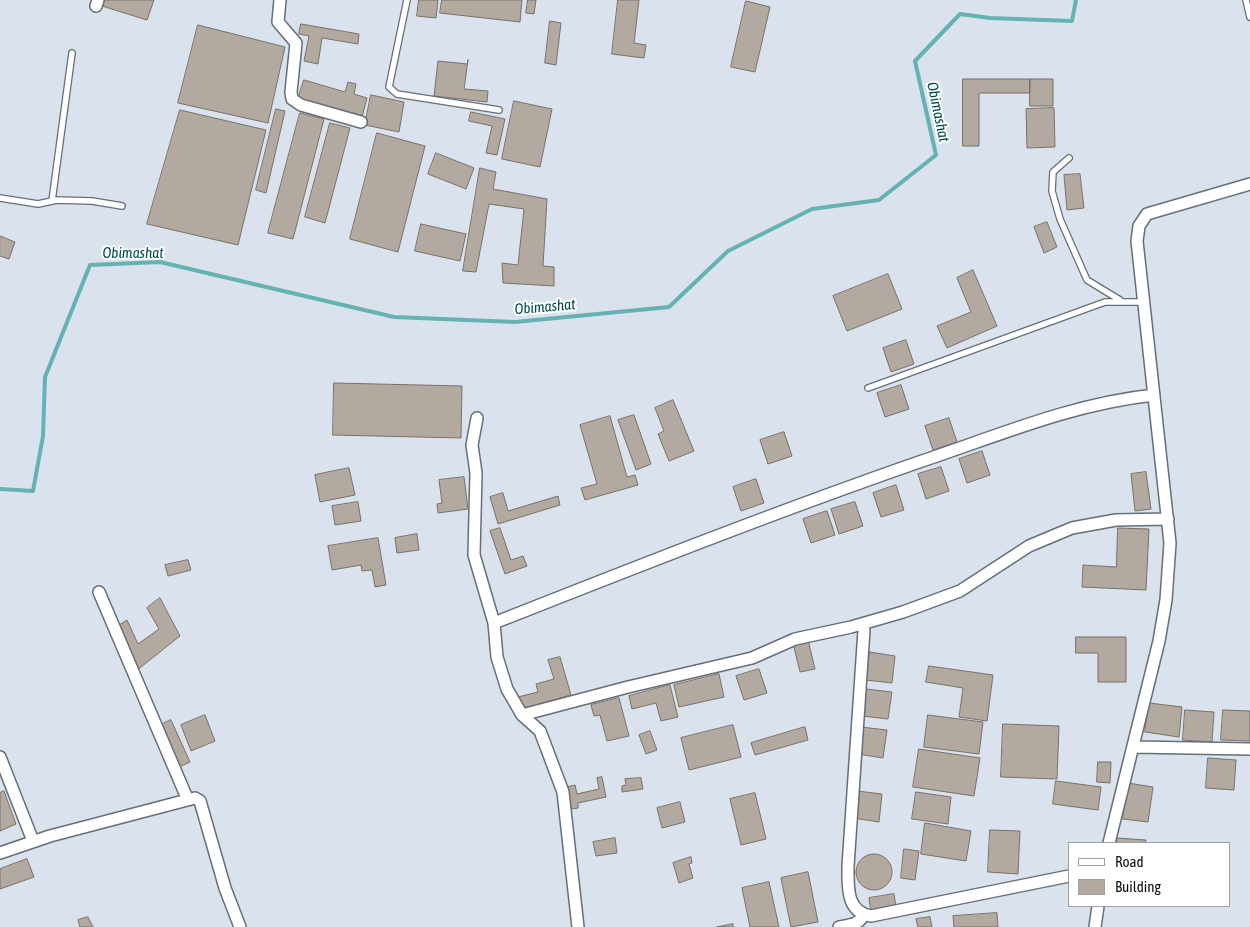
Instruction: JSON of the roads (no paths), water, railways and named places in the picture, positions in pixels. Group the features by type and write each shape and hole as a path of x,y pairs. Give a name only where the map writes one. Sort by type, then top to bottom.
{"street":[{"path":"280,0 278,22 296,43 292,99 301,105 361,122"},
{"path":"1109,842 1166,600 1170,543 1137,241 1139,226 1147,214 1250,184"},
{"path":"494,623 832,493 1026,424 1113,400 1154,395"},
{"path":"477,418 472,445 476,473 474,555 494,623 500,665 507,689 522,715 540,731 563,792 578,927"},
{"path":"522,715 628,686 752,658 794,639 851,627 903,612 960,592 1029,546 1072,528 1116,520 1168,520"},
{"path":"99,592 187,798"},
{"path":"864,630 848,866 848,891 854,908 863,915 872,916 1068,876"},
{"path":"1133,747 1250,749"},
{"path":"0,757 33,841"},
{"path":"0,853 33,841 187,798 195,798 200,801 225,888 240,927"},
{"path":"1095,927 1098,907"},
{"path":"839,927 854,924 862,919 863,915"}],"lane":[{"path":"407,0 390,87 397,94 499,110"},
{"path":"1246,0 1250,17"},
{"path":"52,201 72,53"},
{"path":"1069,158 1053,172 1052,191 1060,219 1087,280 1120,300"},
{"path":"0,198 38,204 52,201 92,201 122,206"},
{"path":"868,388 1104,302 1120,300 1144,302"}],"waterway":[{"name":"Obimashat","path":"0,489 33,491 43,436 45,377 90,265 160,262 394,317 515,322 669,307 728,251 812,209 879,200 936,155 915,61 960,14 990,18 1072,21 1076,0"}]}
